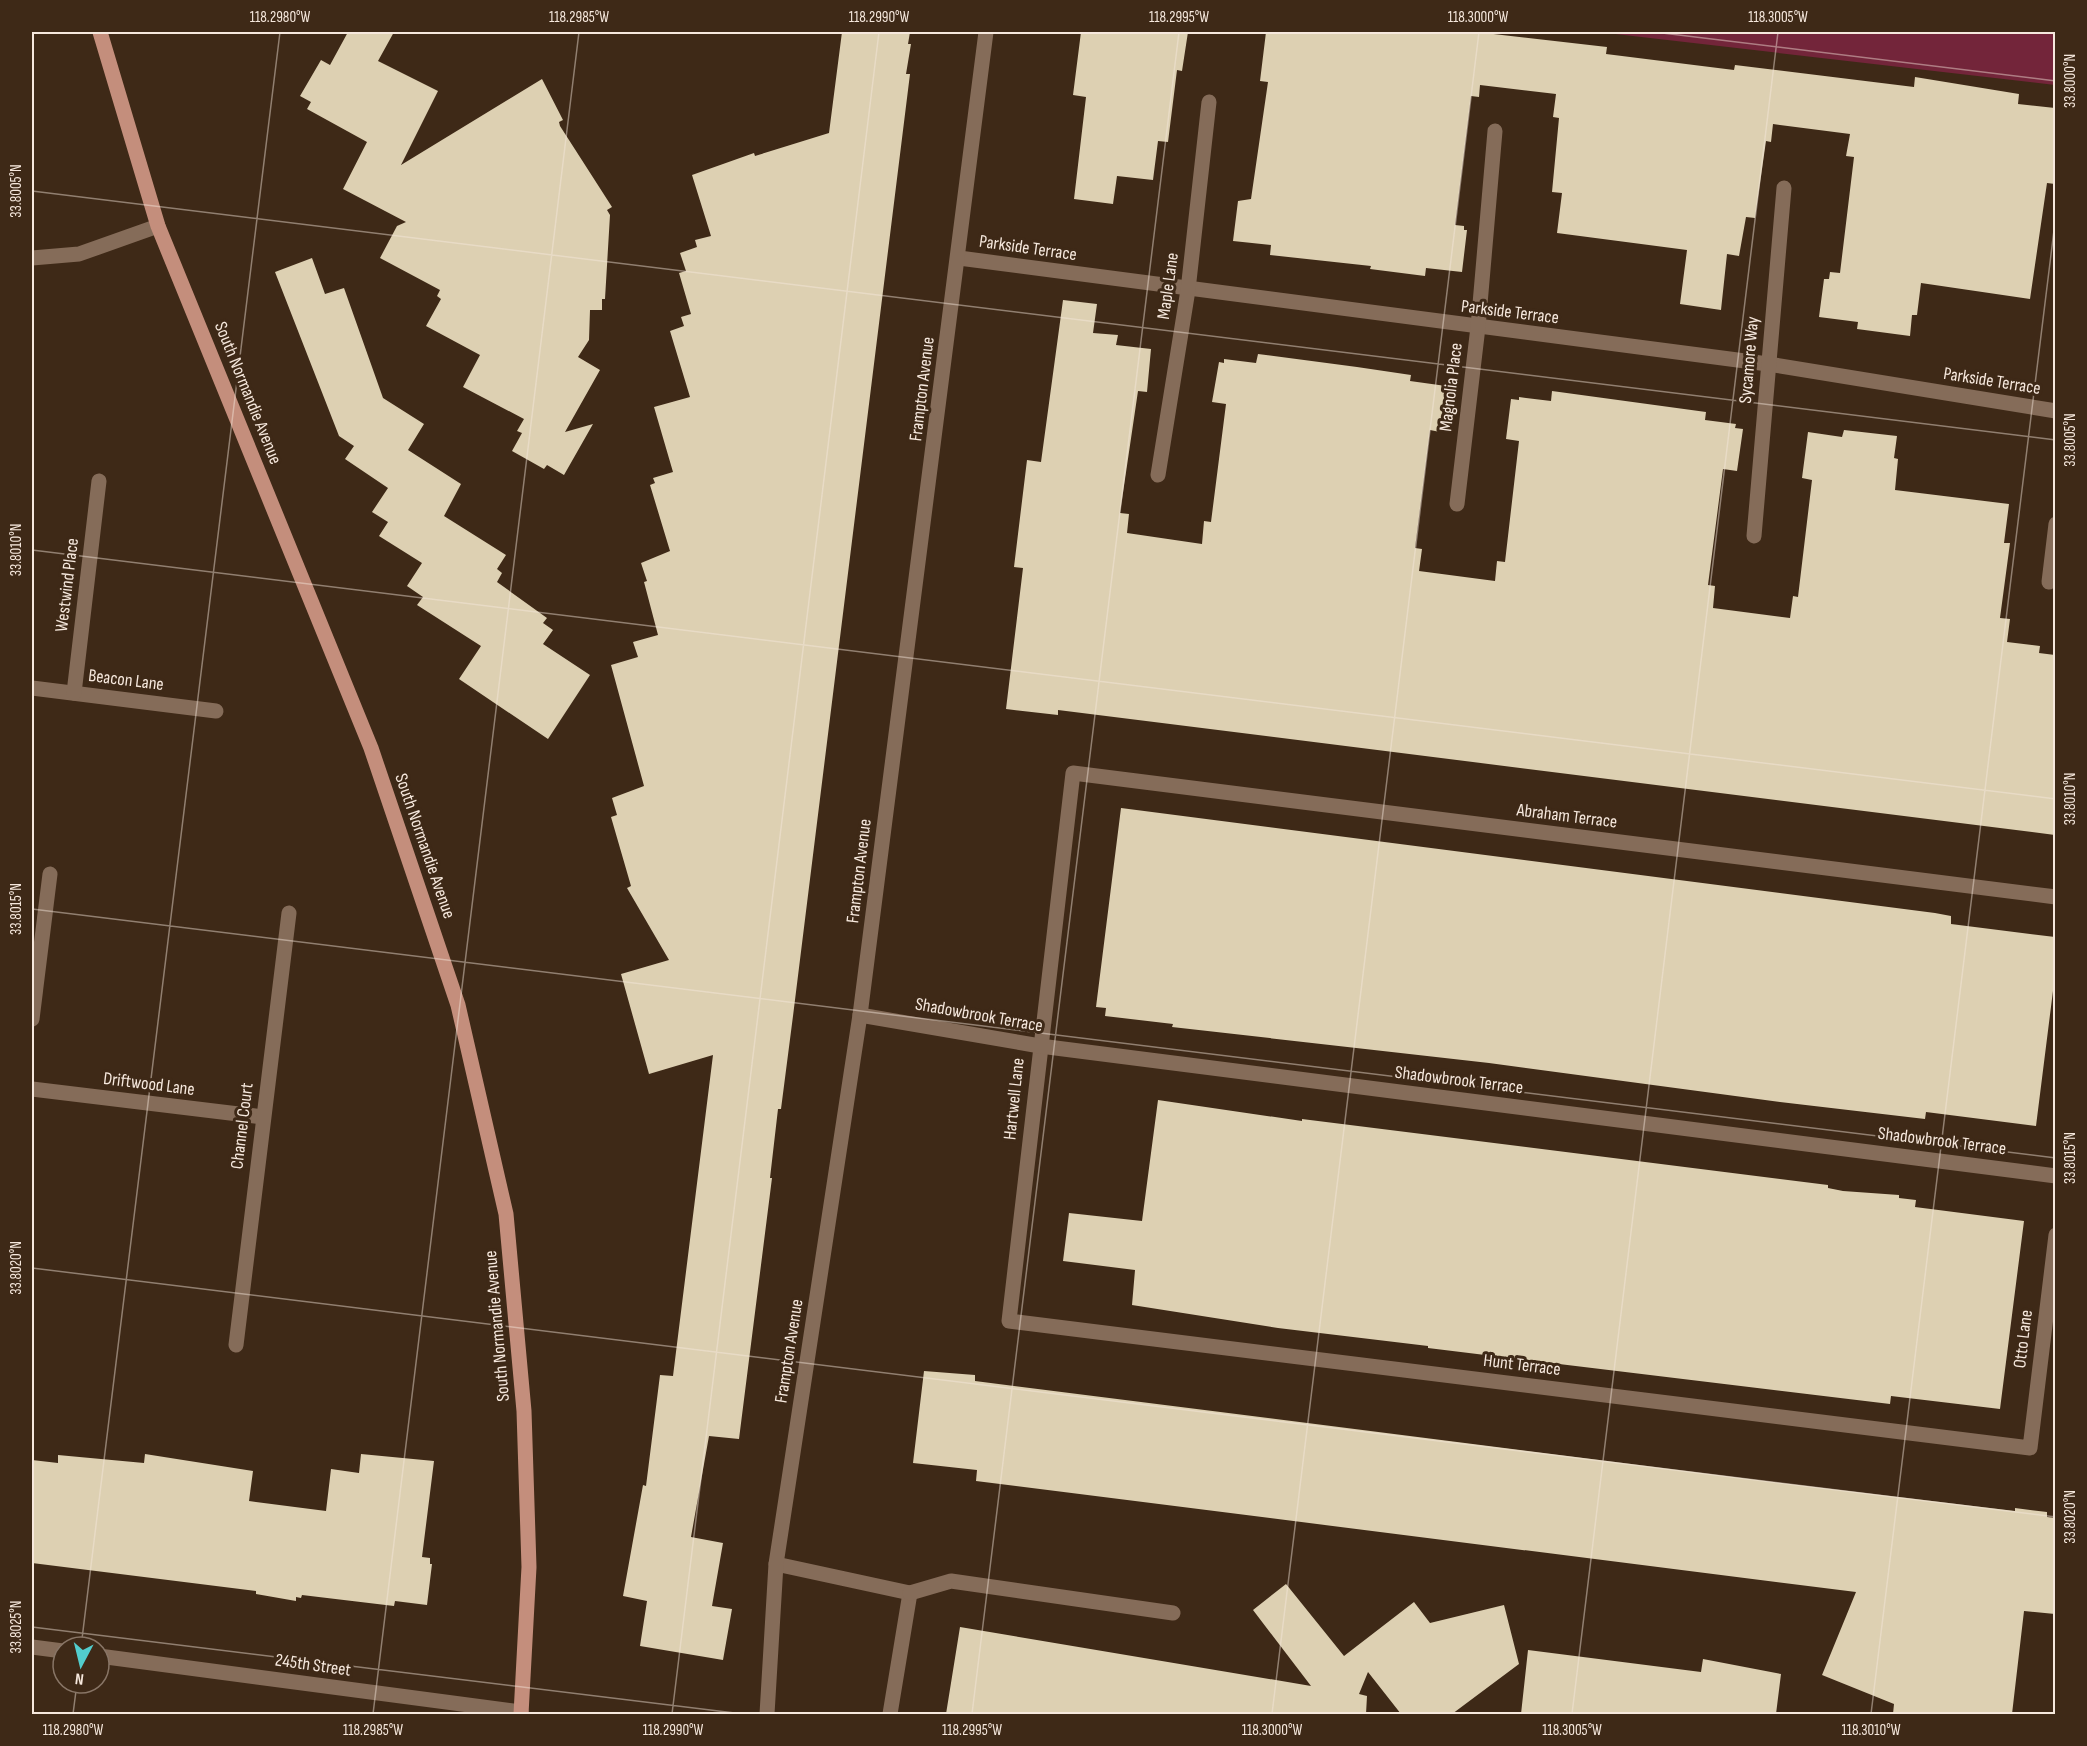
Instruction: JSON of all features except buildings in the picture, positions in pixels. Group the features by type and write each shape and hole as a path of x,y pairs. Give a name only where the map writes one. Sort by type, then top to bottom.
{"main road":[{"name":"South Normandie Avenue","path":"100,32 158,225 371,748 458,1005 506,1214 524,1410 529,1567 524,1714"}],"street":[{"name":"Frampton Avenue","path":"767,1714 776,1563 860,1014 959,258 986,32"},
{"name":"Maple Lane","path":"1158,475 1188,290 1209,102"},
{"name":"Magnolia Place","path":"1457,504 1478,327 1495,131"},
{"name":"Sycamore Way","path":"1754,536 1784,188"},
{"path":"32,258 79,255 158,225"},
{"name":"Parkside Terrace","path":"959,258 1188,290 1768,364 2055,411"},
{"name":"Westwind Place","path":"74,693 99,481"},
{"path":"2049,582 2055,524"},
{"name":"Beacon Lane","path":"32,688 216,711"},
{"name":"Abraham Terrace","path":"1073,773 2055,897"},
{"name":"Hartwell Lane","path":"1009,1322 1073,773"},
{"path":"32,1018 50,874"},
{"name":"Channel Court","path":"236,1345 289,913"},
{"name":"Shadowbrook Terrace","path":"860,1014 1040,1046 2055,1176"},
{"name":"Driftwood Lane","path":"32,1089 263,1117"},
{"name":"Otto Lane","path":"2030,1448 2055,1235"},
{"name":"Hunt Terrace","path":"1009,1322 2030,1448"},
{"path":"776,1563 910,1593 951,1581 1173,1613"},
{"path":"890,1714 910,1593"},
{"path":"32,1647 51,1649"},
{"name":"245th Street","path":"111,1658 524,1714"}],"shaded area":[{"path":"1598,32 2055,32 2055,85"}]}
